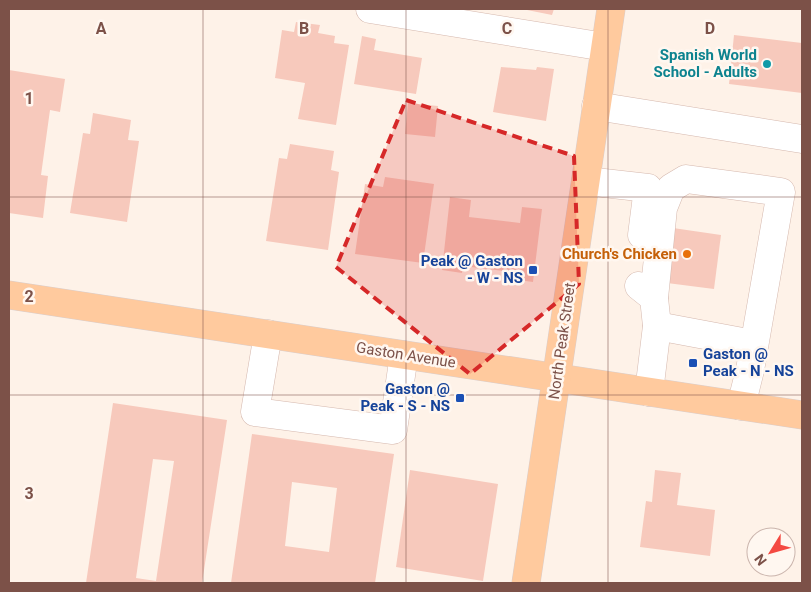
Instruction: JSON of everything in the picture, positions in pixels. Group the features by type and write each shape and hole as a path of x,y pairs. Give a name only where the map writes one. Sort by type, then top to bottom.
{"main road":[{"name":"North Peak Street","path":"532,583 556,378 611,9"},
{"name":"Gaston Avenue","path":"9,295 802,415"}],"street":[{"path":"370,9 605,47"},
{"path":"596,106 802,139"},
{"path":"649,392 658,326 654,298 664,208 671,188 686,179 781,192 741,406"},
{"path":"586,182 648,188 636,284 654,298"},
{"path":"658,326 753,344"},
{"path":"268,334 255,412 393,430 404,354"}],"highlighted area":[{"path":"406,100 574,156 579,284 470,374 336,267"}],"building":[{"path":"522,9 554,9 552,15"},
{"path":"296,22 320,25 318,33 335,36 334,43 349,45 336,125 298,119 305,83 275,78 282,30 294,32"},
{"name":"Spanish World School - Adults","path":"734,35 802,43 802,93 729,84"},
{"path":"362,36 376,39 374,50 422,58 416,94 354,84"},
{"path":"501,67 536,70 537,67 554,69 546,121 493,112"},
{"path":"9,70 65,79 60,112 50,110 41,175 48,176 43,218 9,213"},
{"path":"408,103 438,106 435,137 405,134"},
{"path":"93,113 131,120 128,140 139,141 127,222 70,213 83,133 90,134"},
{"path":"290,144 334,151 331,170 339,172 328,250 266,241 279,158 287,159"},
{"path":"385,177 434,184 423,263 355,254 365,184 383,187"},
{"path":"450,197 471,200 469,217 520,223 522,207 542,209 533,282 511,279 513,272 463,266 462,273 442,270"},
{"name":"Church's Chicken","path":"673,228 721,235 714,289 667,283"},
{"path":"113,403 227,420 202,583 86,583","holes":["153,459 174,461 156,581 136,578"]},
{"path":"252,434 394,454 375,583 231,583","holes":["292,482 337,488 329,552 285,546"]},
{"path":"410,470 498,484 483,581 396,567"},
{"path":"655,470 681,473 677,505 715,510 710,556 640,547 646,501 652,502"}],"place":[{"name":"Spanish World School - Adults","path":"767,64"},
{"name":"Church's Chicken","path":"687,254"},
{"name":"Peak @ Gaston - W - NS","path":"533,270"},
{"name":"Gaston @ Peak - N - NS","path":"693,363"},
{"name":"Gaston @ Peak - S - NS","path":"460,398"}]}
